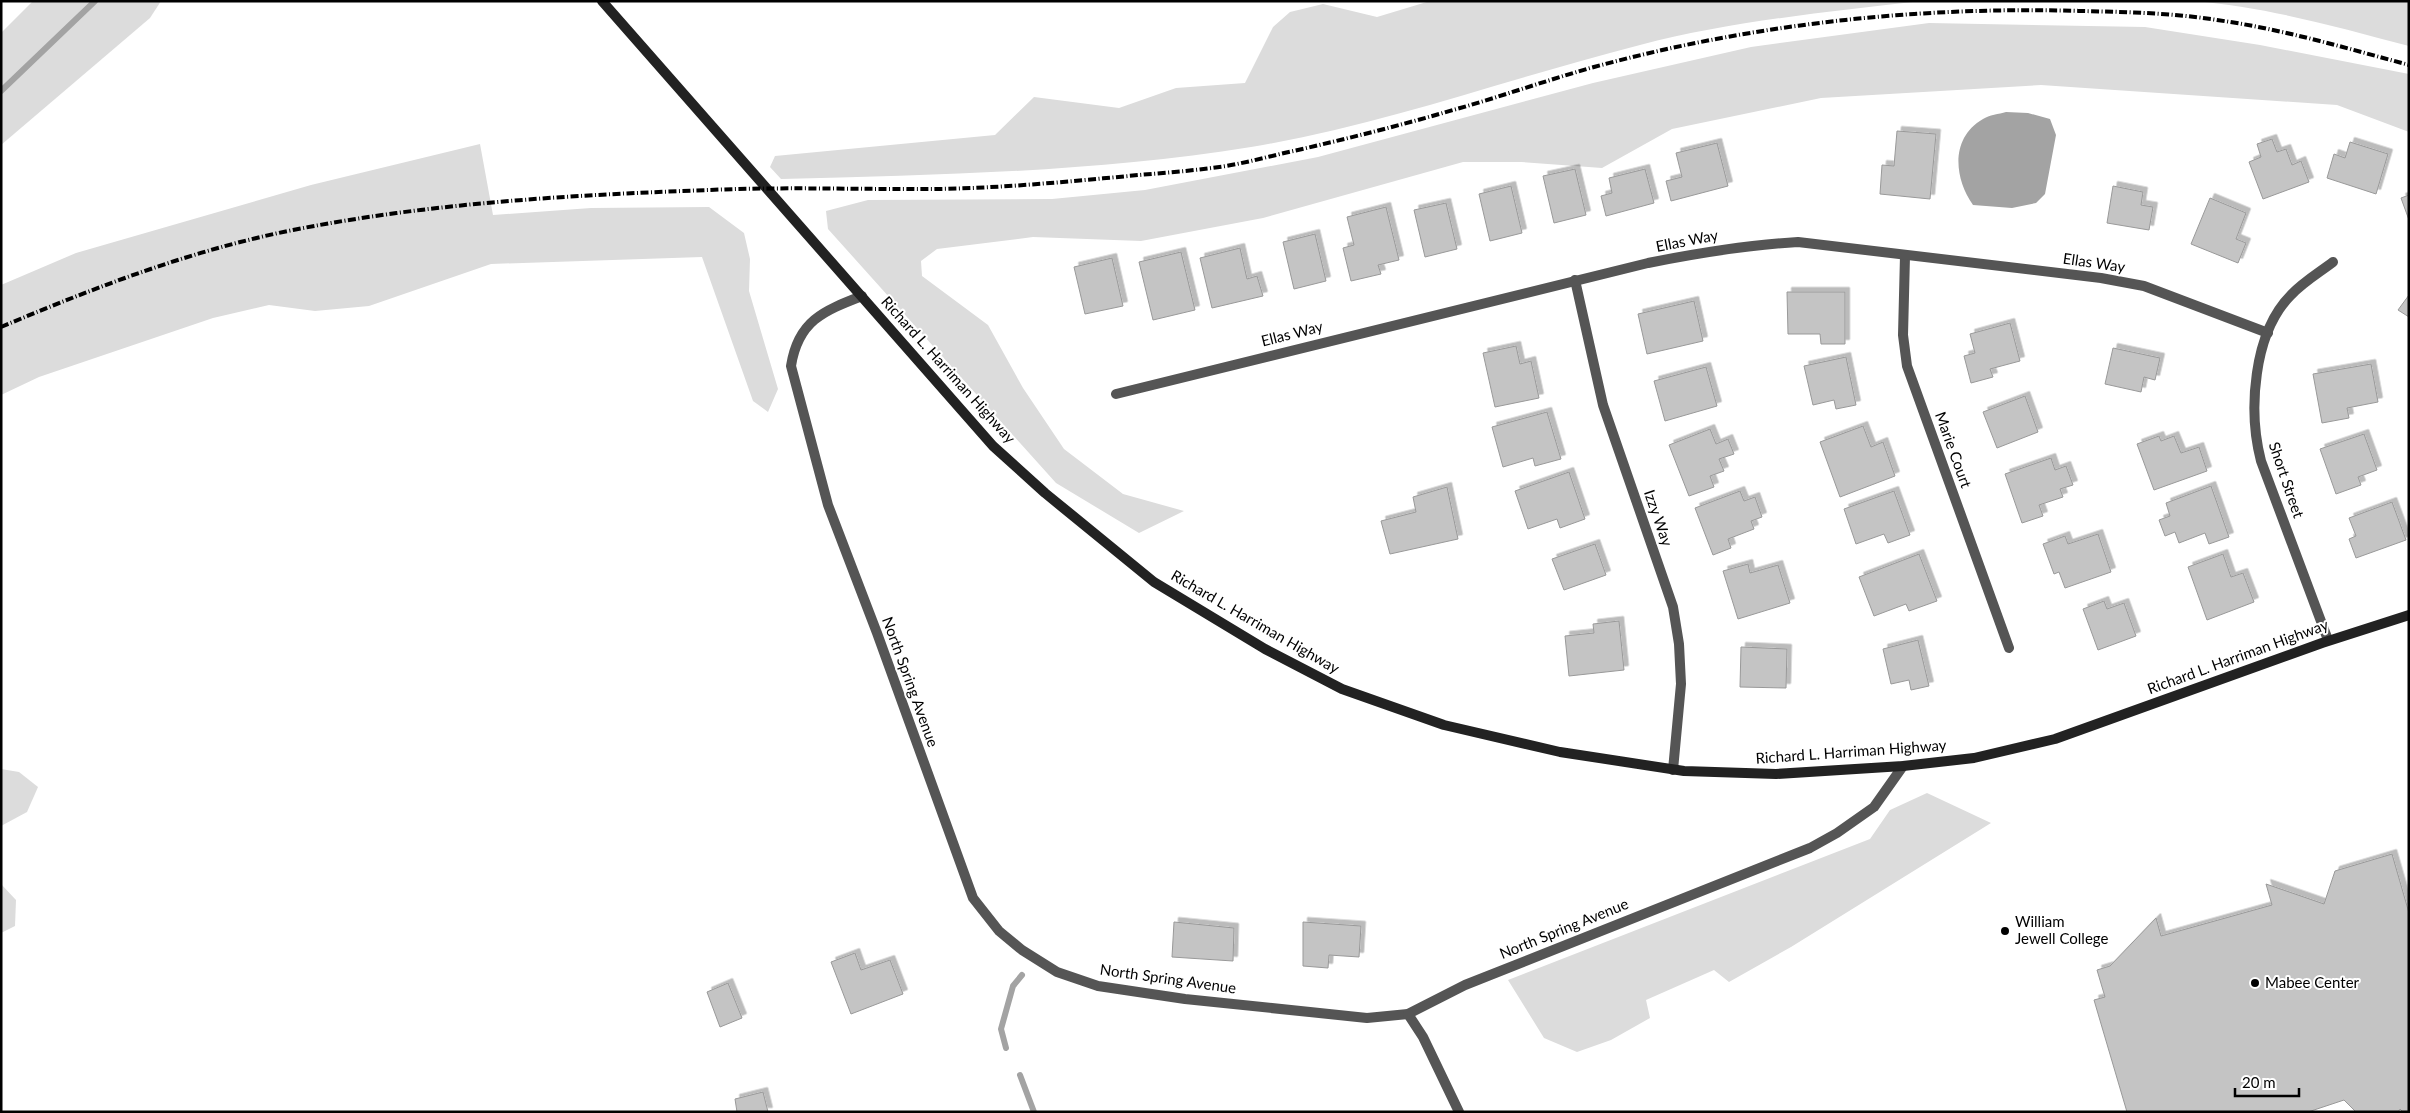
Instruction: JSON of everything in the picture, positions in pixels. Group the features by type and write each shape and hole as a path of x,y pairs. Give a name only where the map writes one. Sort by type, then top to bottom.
{"main road":[{"name":"Richard L. Harriman Highway","path":"602,1 993,446 1045,493 1154,582 1265,649 1342,689 1444,725 1560,752 1673,770 1776,774 1903,766 1974,758 2055,738 2328,640 2409,615"}],"street":[{"name":"Ellas Way","path":"1116,394 1575,280 1702,252 1750,245 1798,242 2102,278 2144,286 2268,333"},
{"name":"Marie Court","path":"1905,256 1903,335 1907,366 2009,648"},
{"name":"Short Street","path":"2328,640 2261,461 2256,442 2254,403 2262,349 2274,317 2291,295 2333,262"},
{"name":"Izzy Way","path":"1575,280 1603,405 1673,607 1679,644 1680,684 1673,770"},
{"name":"North Spring Avenue","path":"862,296 829,309 808,325 794,347 791,366 828,505 877,633 973,898 999,931 1029,955 1057,972 1105,988 1185,999 1367,1018 1408,1014 1465,985 1810,848 1837,833 1874,807 1903,766"},
{"path":"1408,1014 1423,1037 1459,1112"}],"shaded area":[{"path":"33,1 161,1 150,18 1,145 1,33"},
{"path":"1430,1 1922,1 1745,23 1675,37 1591,58 1398,114 1301,138 1251,147 1134,162 958,174 781,179 770,167 775,156 995,135 1034,97 1119,108 1176,88 1245,83 1273,27 1290,12 1323,4 1377,17"},
{"path":"2193,1 2409,1 2409,46 2275,13"},
{"path":"1929,23 2145,27 2260,45 2409,74 2409,132 2337,105 2041,85 1821,98 1672,129 1602,168 1521,162 1463,162 1263,218 1141,241 1033,237 937,249 921,261 922,276 988,325 1023,388 1064,449 1123,494 1184,511 1139,533 1056,483 828,229 826,211 868,200 1052,199 1145,190 1318,157 1593,83 1751,47"},
{"path":"2006,112 2028,113 2050,119 2056,135 2045,194 2036,203 2012,208 1973,205 1962,183 1959,171 1960,147 1972,127 1985,118"},
{"path":"480,144 493,215 591,208 709,207 744,233 750,259 749,291 778,389 768,412 753,401 702,257 491,264 369,306 315,311 269,305 213,318 39,377 1,395 1,285 76,253 311,185"},
{"path":"1,769 19,772 38,787 27,812 1,826"},
{"path":"1927,793 1991,823 1791,947 1729,982 1714,970 1646,1000 1650,1018 1611,1040 1577,1052 1544,1038 1508,980 1870,839 1890,810"},
{"path":"1,884 16,900 15,926 1,933"}],"building":[{"path":"1897,131 1936,134 1930,199 1880,194 1882,165 1894,166"},
{"path":"2272,139 2277,152 2286,149 2292,165 2301,161 2309,182 2263,199 2249,162 2261,157 2257,144"},
{"path":"2350,142 2388,154 2376,194 2327,178 2334,154 2345,158"},
{"path":"1717,143 1728,186 1671,201 1666,181 1682,177 1676,153"},
{"path":"1575,169 1586,215 1554,223 1543,176"},
{"path":"1645,169 1654,203 1606,216 1601,196 1612,193 1609,178"},
{"path":"1511,186 1522,233 1490,241 1479,194"},
{"path":"2113,186 2143,192 2141,205 2153,207 2149,230 2107,223"},
{"path":"2409,195 2409,220 2401,198"},
{"path":"2210,198 2246,213 2236,239 2246,243 2238,263 2191,244"},
{"path":"1446,203 1457,249 1425,257 1414,210"},
{"path":"1386,207 1399,260 1378,265 1381,274 1351,281 1343,248 1354,245 1347,217"},
{"path":"1315,234 1326,281 1294,289 1283,242"},
{"path":"1240,248 1247,279 1257,276 1263,296 1212,308 1200,258"},
{"path":"1181,252 1195,310 1153,320 1139,262"},
{"path":"1112,258 1123,306 1085,314 1074,267"},
{"path":"1787,292 1845,292 1845,344 1821,344 1820,334 1788,334"},
{"path":"2409,295 2409,317 2398,310"},
{"path":"1694,301 1703,341 1647,354 1638,314"},
{"path":"2010,323 2020,361 1990,369 1993,377 1971,383 1964,356 1975,353 1970,334"},
{"path":"1516,346 1520,364 1531,361 1539,398 1495,407 1483,353"},
{"path":"2113,348 2160,358 2155,380 2144,377 2141,392 2105,384"},
{"path":"1846,357 1856,405 1836,409 1834,400 1813,405 1804,366"},
{"path":"2371,364 2378,402 2347,408 2349,418 2322,423 2313,374"},
{"path":"1706,367 1717,406 1665,421 1654,381"},
{"path":"2025,396 2038,432 1997,448 1983,412"},
{"path":"1547,412 1561,459 1535,466 1533,458 1503,467 1492,427"},
{"path":"1863,426 1871,447 1883,442 1895,476 1840,497 1820,442"},
{"path":"1710,429 1716,444 1728,439 1734,454 1719,459 1724,471 1710,476 1714,487 1689,496 1669,445"},
{"path":"2364,434 2377,470 2358,477 2361,485 2336,494 2320,449"},
{"path":"2159,436 2161,441 2174,436 2181,453 2199,447 2207,471 2154,490 2137,444"},
{"path":"2051,458 2055,470 2066,466 2073,485 2060,489 2063,497 2039,505 2043,516 2022,523 2005,474"},
{"path":"1569,472 1585,519 1560,528 1557,519 1528,529 1515,491"},
{"path":"2211,486 2229,537 2209,544 2205,533 2179,543 2175,532 2165,536 2159,520 2170,516 2166,503"},
{"path":"1447,487 1458,539 1390,554 1381,521 1416,512 1413,497"},
{"path":"1740,491 1744,501 1755,497 1762,517 1751,521 1754,529 1728,539 1731,548 1713,555 1695,508"},
{"path":"1894,491 1910,535 1888,543 1884,534 1856,544 1844,509"},
{"path":"2392,502 2406,540 2356,558 2349,539 2356,536 2349,518"},
{"path":"2098,534 2111,572 2065,588 2059,572 2054,574 2043,544 2065,536 2068,544"},
{"path":"1595,544 1606,575 1564,590 1552,559"},
{"path":"1919,554 1937,601 1909,611 1906,604 1874,616 1859,577"},
{"path":"2223,554 2231,577 2243,573 2254,602 2207,620 2188,567"},
{"path":"1748,564 1750,573 1778,565 1790,603 1738,619 1723,571"},
{"path":"2104,601 2107,609 2124,603 2136,636 2098,650 2083,609"},
{"path":"1619,621 1624,670 1569,676 1565,636 1594,633 1593,624"},
{"path":"1918,640 1929,686 1911,690 1909,680 1891,684 1883,649"},
{"path":"1741,647 1787,649 1786,688 1740,687"},
{"name":"Mabee Center","path":"2392,854 2409,913 2409,1112 2403,1112 2400,1109 2398,1112 2356,1112 2344,1100 2308,1112 2127,1112 2094,1000 2105,997 2097,970 2110,966 2156,918 2161,936 2272,905 2266,884 2324,904 2335,871"},
{"path":"1174,922 1234,928 1233,961 1172,957"},
{"path":"1303,922 1361,926 1359,957 1329,955 1328,968 1303,966"},
{"path":"855,953 861,970 890,960 903,994 851,1014 831,962"},
{"path":"728,983 742,1018 720,1027 707,992"},
{"path":"763,1092 768,1112 737,1112 735,1099"}],"waterway":[{"path":"1,91 95,1"},
{"path":"1006,1048 1001,1029 1013,986 1022,975"},
{"path":"1020,1075 1034,1112"}],"railway":[{"path":"1,327 109,284 181,259 255,238 345,221 448,207 552,198 734,189 934,189 989,187 1214,168 1337,141 1395,126 1471,105 1576,72 1654,52 1714,39 1836,21 1897,15 2020,10 2167,14 2266,28 2409,65"}],"place":[{"name":"William Jewell College","path":"2005,931"},
{"name":"Mabee Center","path":"2255,983"}]}
